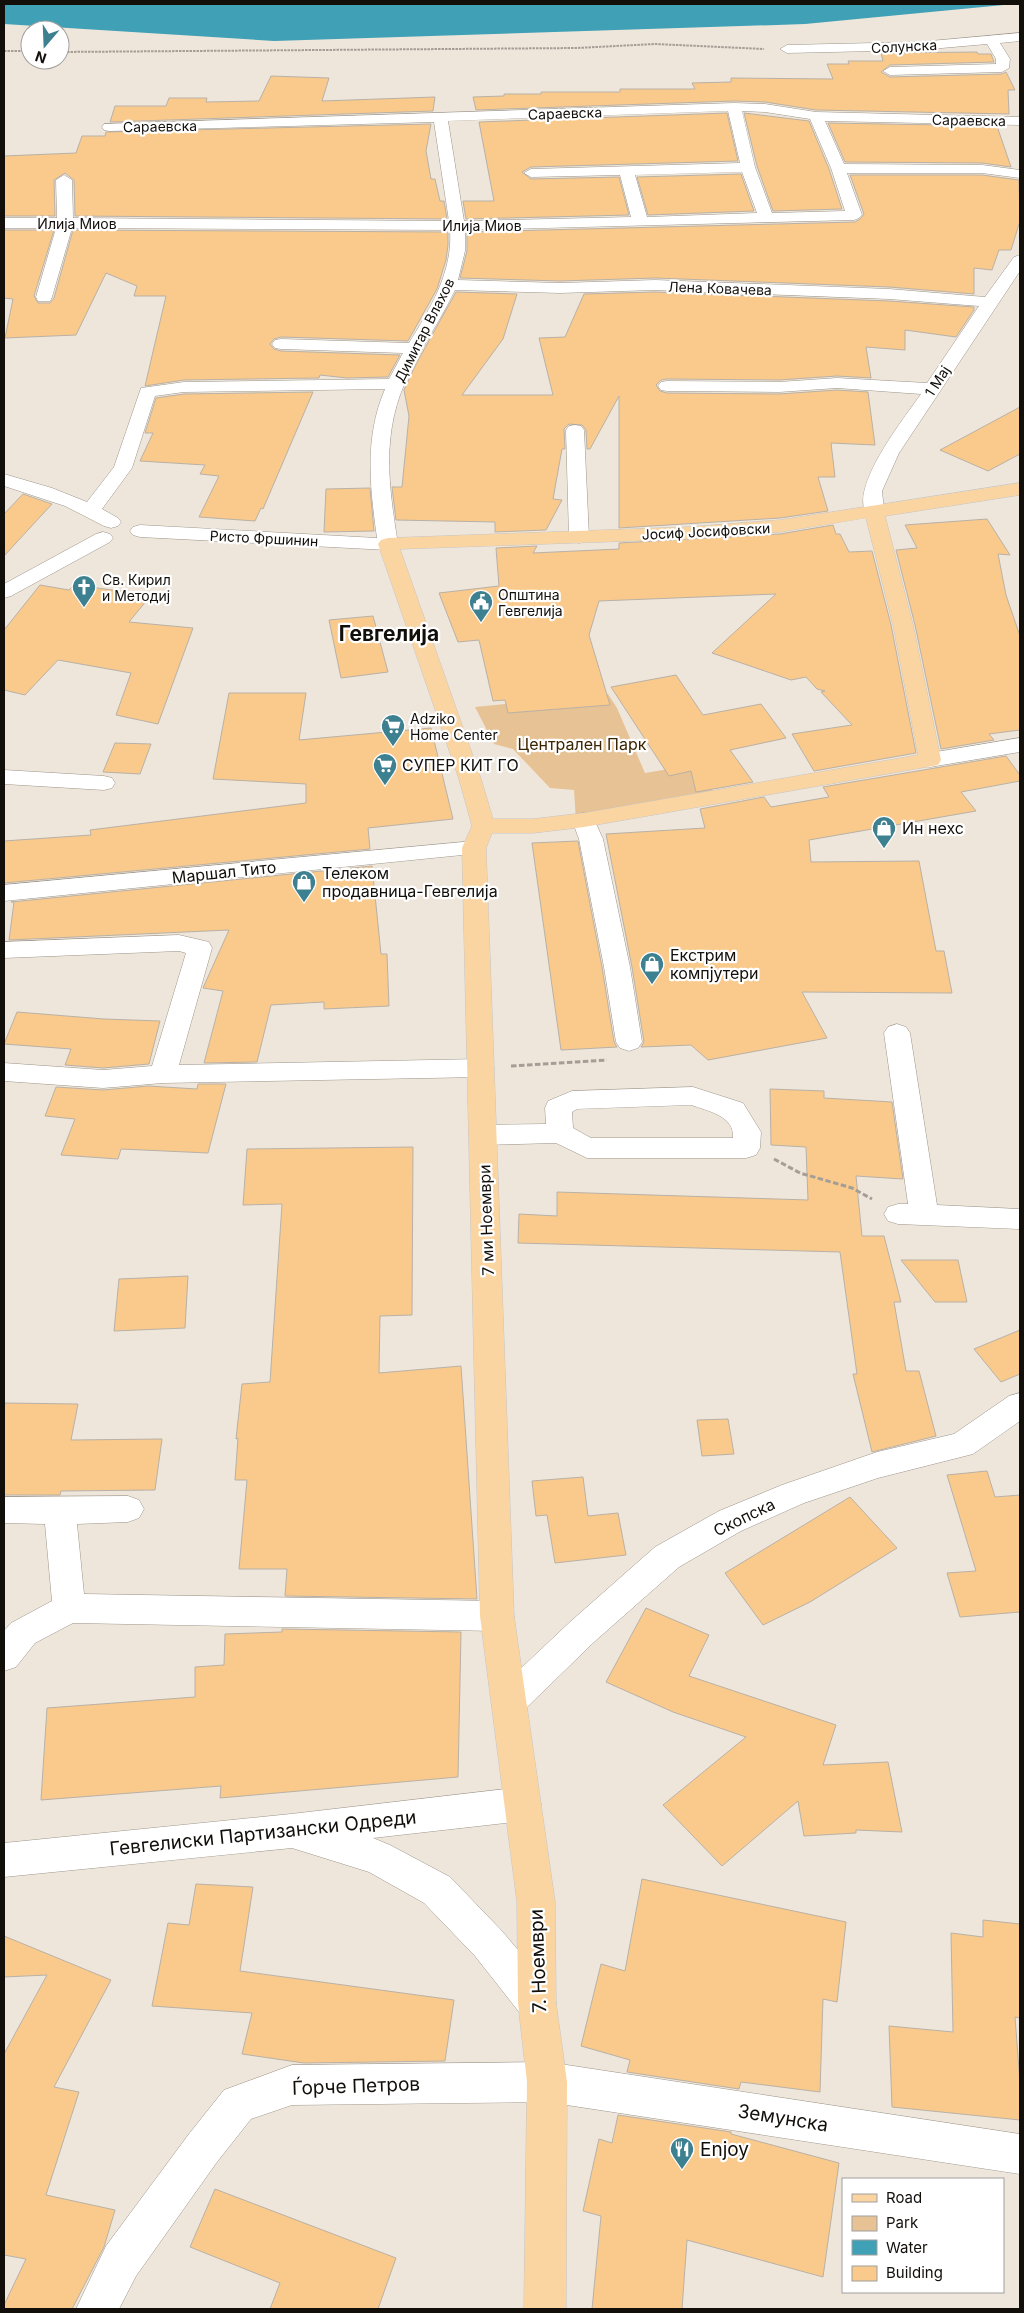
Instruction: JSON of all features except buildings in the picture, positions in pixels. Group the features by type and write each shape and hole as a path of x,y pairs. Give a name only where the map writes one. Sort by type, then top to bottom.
{"main road":[{"name":"Јосиф Јосифовски","path":"388,544 771,527 1020,489"},
{"path":"479,837 533,826 584,820 930,760 902,625 874,511"},
{"name":"Димитар Влахов","path":"388,544 470,779 479,837"},
{"name":"7 ми Ноември","path":"479,837 481,1068 497,1616"},
{"name":"7. Ноември","path":"497,1616 536,1902 537,2003 547,2082 545,2309"}],"street":[{"name":"Солунска","path":"787,49 919,46 1020,37"},
{"path":"890,71 1002,68 1003,59 991,39"},
{"path":"734,107 748,167 766,217"},
{"name":"Сараевска","path":"109,127 734,107 786,110 816,116 1020,121"},
{"name":"Димитар Влахов","path":"388,544 377,456 380,428 397,384 450,285 457,256 457,225 440,116"},
{"name":"Илија Миов","path":"4,223 260,222 491,226 854,216 838,168 816,116"},
{"path":"530,173 748,167"},
{"path":"838,168 982,170 1020,174"},
{"path":"626,170 640,221"},
{"path":"44,297 65,224 64,180"},
{"name":"1 Мај","path":"874,511 873,491 890,453 1020,260"},
{"name":"Лена Ковачева","path":"450,285 524,288 655,285 907,295 990,302"},
{"path":"281,344 415,348"},
{"path":"91,510 122,468 146,392 184,388 397,384"},
{"path":"667,386 837,384 932,389"},
{"path":"575,430 579,537"},
{"path":"4,480 44,491 91,510 107,530 4,592"},
{"name":"Ристо Фршинин","path":"107,530 121,541 133,538 140,532 388,544"},
{"path":"930,760 1020,744"},
{"path":"4,777 104,783"},
{"path":"584,820 591,839 615,957 629,1042"},
{"name":"Маршал Тито","path":"4,893 479,837"},
{"path":"4,950 179,943 200,948 164,1074"},
{"path":"897,1033 911,1214 1020,1219"},
{"path":"4,1072 103,1079 164,1074 481,1068"},
{"path":"483,1134 560,1134 587,1148 746,1148 747,1132 733,1110 693,1096 572,1100 558,1108 560,1134"},
{"name":"Скопска","path":"509,1702 582,1632 667,1557 730,1521 792,1494 877,1464 962,1445 1020,1405"},
{"path":"4,1510 128,1509"},
{"path":"60,1511 69,1608"},
{"path":"4,1656 23,1633 69,1608 497,1616"},
{"name":"Гевгелиски Партизански Одреди","path":"4,1860 291,1832 523,1804"},
{"path":"291,1832 378,1857 437,1890 488,1943 537,2003"},
{"name":"Земунска","path":"547,2082 1020,2154"},
{"name":"Ѓорче Петров","path":"97,2309 121,2261 203,2148 238,2104 292,2085 547,2082"}],"path":[{"path":"70,52 511,47 577,48 655,44 729,49 787,49"},
{"path":"4,51 20,52"},
{"path":"481,1068 615,1060 629,1042"},
{"path":"746,1148 800,1173 852,1188 911,1214"}],"green space":[{"name":"Централен Парк","path":"608,694 617,708 645,773 699,764 715,797 576,821 574,790 550,788 513,749 494,744 475,707"}],"water":[{"path":"4,4 1014,4 805,24 274,41 70,28 70,20 20,20 20,25 4,24"}],"place":[{"name":"Св. Кирил и Методиј","path":"84,608"},
{"name":"Општина Гевгелија","path":"481,623"},
{"name":"Adziko Home Center","path":"393,747"},
{"name":"СУПЕР КИТ ГО","path":"385,786"},
{"name":"Ин нехс","path":"884,849"},
{"name":"Телеком продавница-Гевгелија","path":"304,903"},
{"name":"Екстрим компјутери","path":"652,985"},
{"name":"Enjoy","path":"682,2170"}],"district":[{"name":"Гевгелија","path":"389,633"}]}
